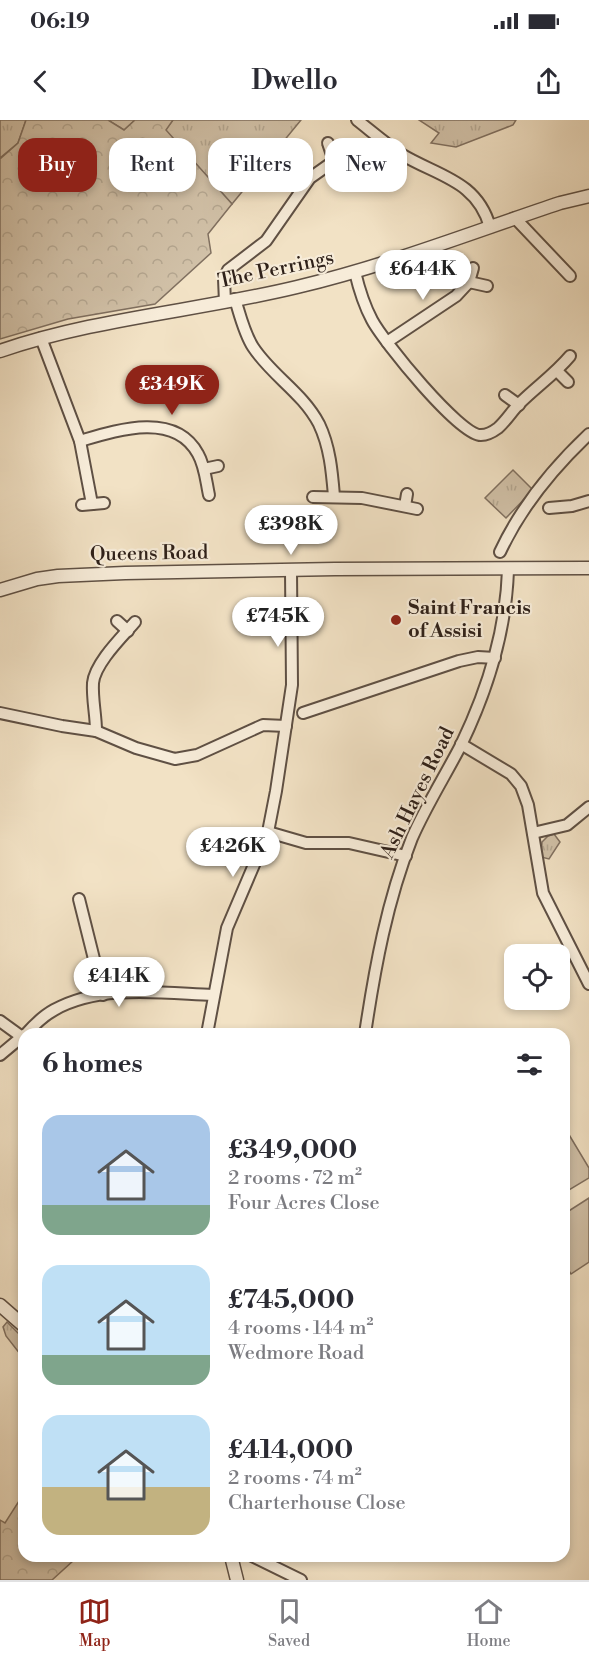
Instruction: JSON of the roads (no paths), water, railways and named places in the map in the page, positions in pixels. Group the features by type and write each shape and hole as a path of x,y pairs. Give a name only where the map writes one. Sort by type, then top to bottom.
{"street":[{"path":"357,120 401,154 448,177 466,189 484,208 490,226"},
{"path":"325,167 310,178 266,241 228,270 224,279 230,300 252,346 303,400 320,426 329,454 334,496"},
{"name":"The Perrings","path":"0,351 40,338 295,288 355,272 560,203 589,196"},
{"path":"515,218 567,269"},
{"path":"387,342 456,296 469,282 473,268"},
{"path":"355,272 370,316 387,342 452,416 474,434 485,435 496,430 570,356"},
{"path":"469,282 487,286"},
{"path":"40,338 80,441 87,504 104,502"},
{"path":"557,371 568,382"},
{"path":"504,395 519,405"},
{"path":"80,441 131,428 163,429 175,432 187,440 197,452 204,469 209,495"},
{"path":"500,552 512,527 532,498 589,434"},
{"path":"204,469 218,466"},
{"path":"405,506 408,494"},
{"path":"313,497 372,499 417,509"},
{"path":"554,504 578,505 589,501"},
{"name":"Queens Road","path":"0,590 37,579 58,576 335,569 589,568"},
{"name":"Ash Hayes Road","path":"366,1028 374,972 397,880 414,835 461,744 486,689 495,658 505,605 508,570"},
{"path":"208,1028 227,928 268,832 292,685 291,571"},
{"path":"96,730 94,675 131,626 117,621"},
{"path":"303,713 459,661 478,657 495,658"},
{"path":"0,713 62,726 96,730 143,751 180,759 204,753 263,725 286,726"},
{"path":"461,744 516,778 528,805 543,894 589,984"},
{"path":"533,833 567,825 589,807"},
{"path":"268,832 306,843 349,843 406,856"},
{"path":"79,899 88,914 103,994"},
{"path":"31,1028 58,1008 103,994 150,992 213,995"},
{"path":"0,1021 18,1032"},
{"path":"0,1055 18,1040"},
{"path":"0,1305 18,1321"},
{"path":"232,1562 237,1580"},
{"path":"264,1562 301,1580"}],"place":[{"name":"Saint Francis of Assisi","path":"396,620"}]}
